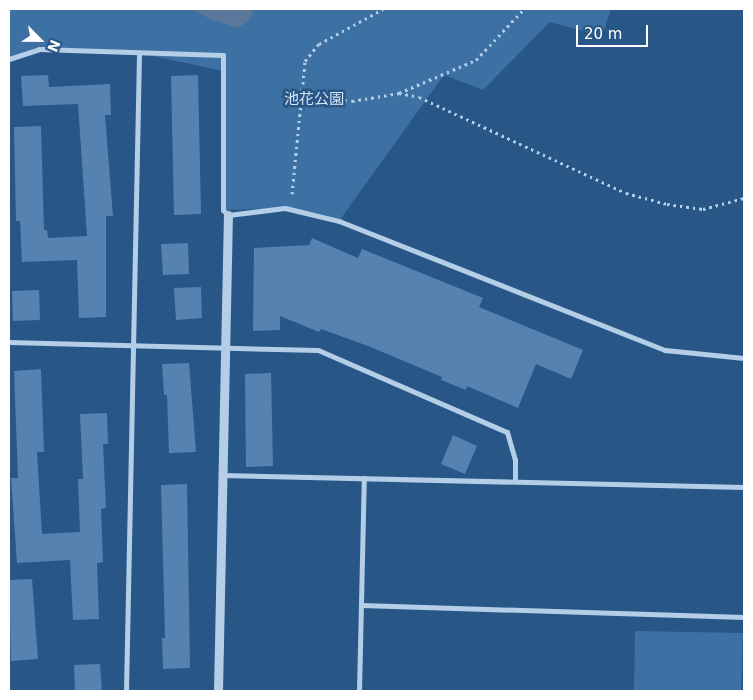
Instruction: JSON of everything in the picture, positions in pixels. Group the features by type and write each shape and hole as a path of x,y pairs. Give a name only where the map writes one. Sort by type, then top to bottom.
{"street":[{"path":"9,59 39,49 223,55 223,210 228,215 218,691"},
{"path":"126,691 139,53"},
{"path":"228,215 290,209 339,221 665,350 744,358"},
{"path":"9,342 225,346 318,350 507,432 515,460 516,482"},
{"path":"222,475 744,487"},
{"path":"359,691 364,478"},
{"path":"361,605 744,617"}],"path":[{"path":"290,209 300,90 305,61 319,44 383,9"},
{"path":"300,90 319,97 352,101 398,93 476,60 524,9"},
{"path":"398,93 419,97 626,193 667,204 703,209 744,198"}],"green space":[{"name":"池花公園","path":"9,9 611,9 602,36 550,22 483,90 444,75 339,221 285,208 223,210 223,71 139,53 39,49 9,59"},
{"path":"635,631 743,633 741,691 634,691"}],"shaded area":[{"path":"192,9 254,9 249,21 237,28 210,19"}],"building":[{"path":"48,75 49,87 110,84 111,115 105,115 113,216 106,216 106,317 79,318 77,260 22,262 20,221 16,221 14,127 41,126 44,230 47,230 48,238 87,236 78,104 23,106 21,76"},
{"path":"198,75 201,214 174,215 171,76"},
{"path":"312,238 358,258 362,249 483,298 479,307 583,350 571,379 536,364 518,408 467,386 466,390 441,380 442,377 368,346 321,329 319,332 280,316 280,330 253,331 254,248 309,245"},
{"path":"188,243 189,274 163,275 161,244"},
{"path":"201,287 202,318 176,320 174,288"},
{"path":"39,290 40,320 13,321 12,291"},
{"path":"189,363 196,452 169,453 167,395 164,395 162,364"},
{"path":"41,369 44,452 37,452 42,534 80,532 78,479 83,479 80,414 107,413 108,444 103,444 106,508 101,509 103,562 97,563 99,619 73,620 70,560 17,563 11,478 18,478 14,371"},
{"path":"271,373 273,466 246,467 245,374"},
{"path":"453,435 477,446 465,474 441,464"},
{"path":"187,484 190,668 163,669 162,638 165,638 161,485"},
{"path":"32,579 38,659 11,661 9,580"},
{"path":"100,664 102,691 75,691 74,665"}]}
